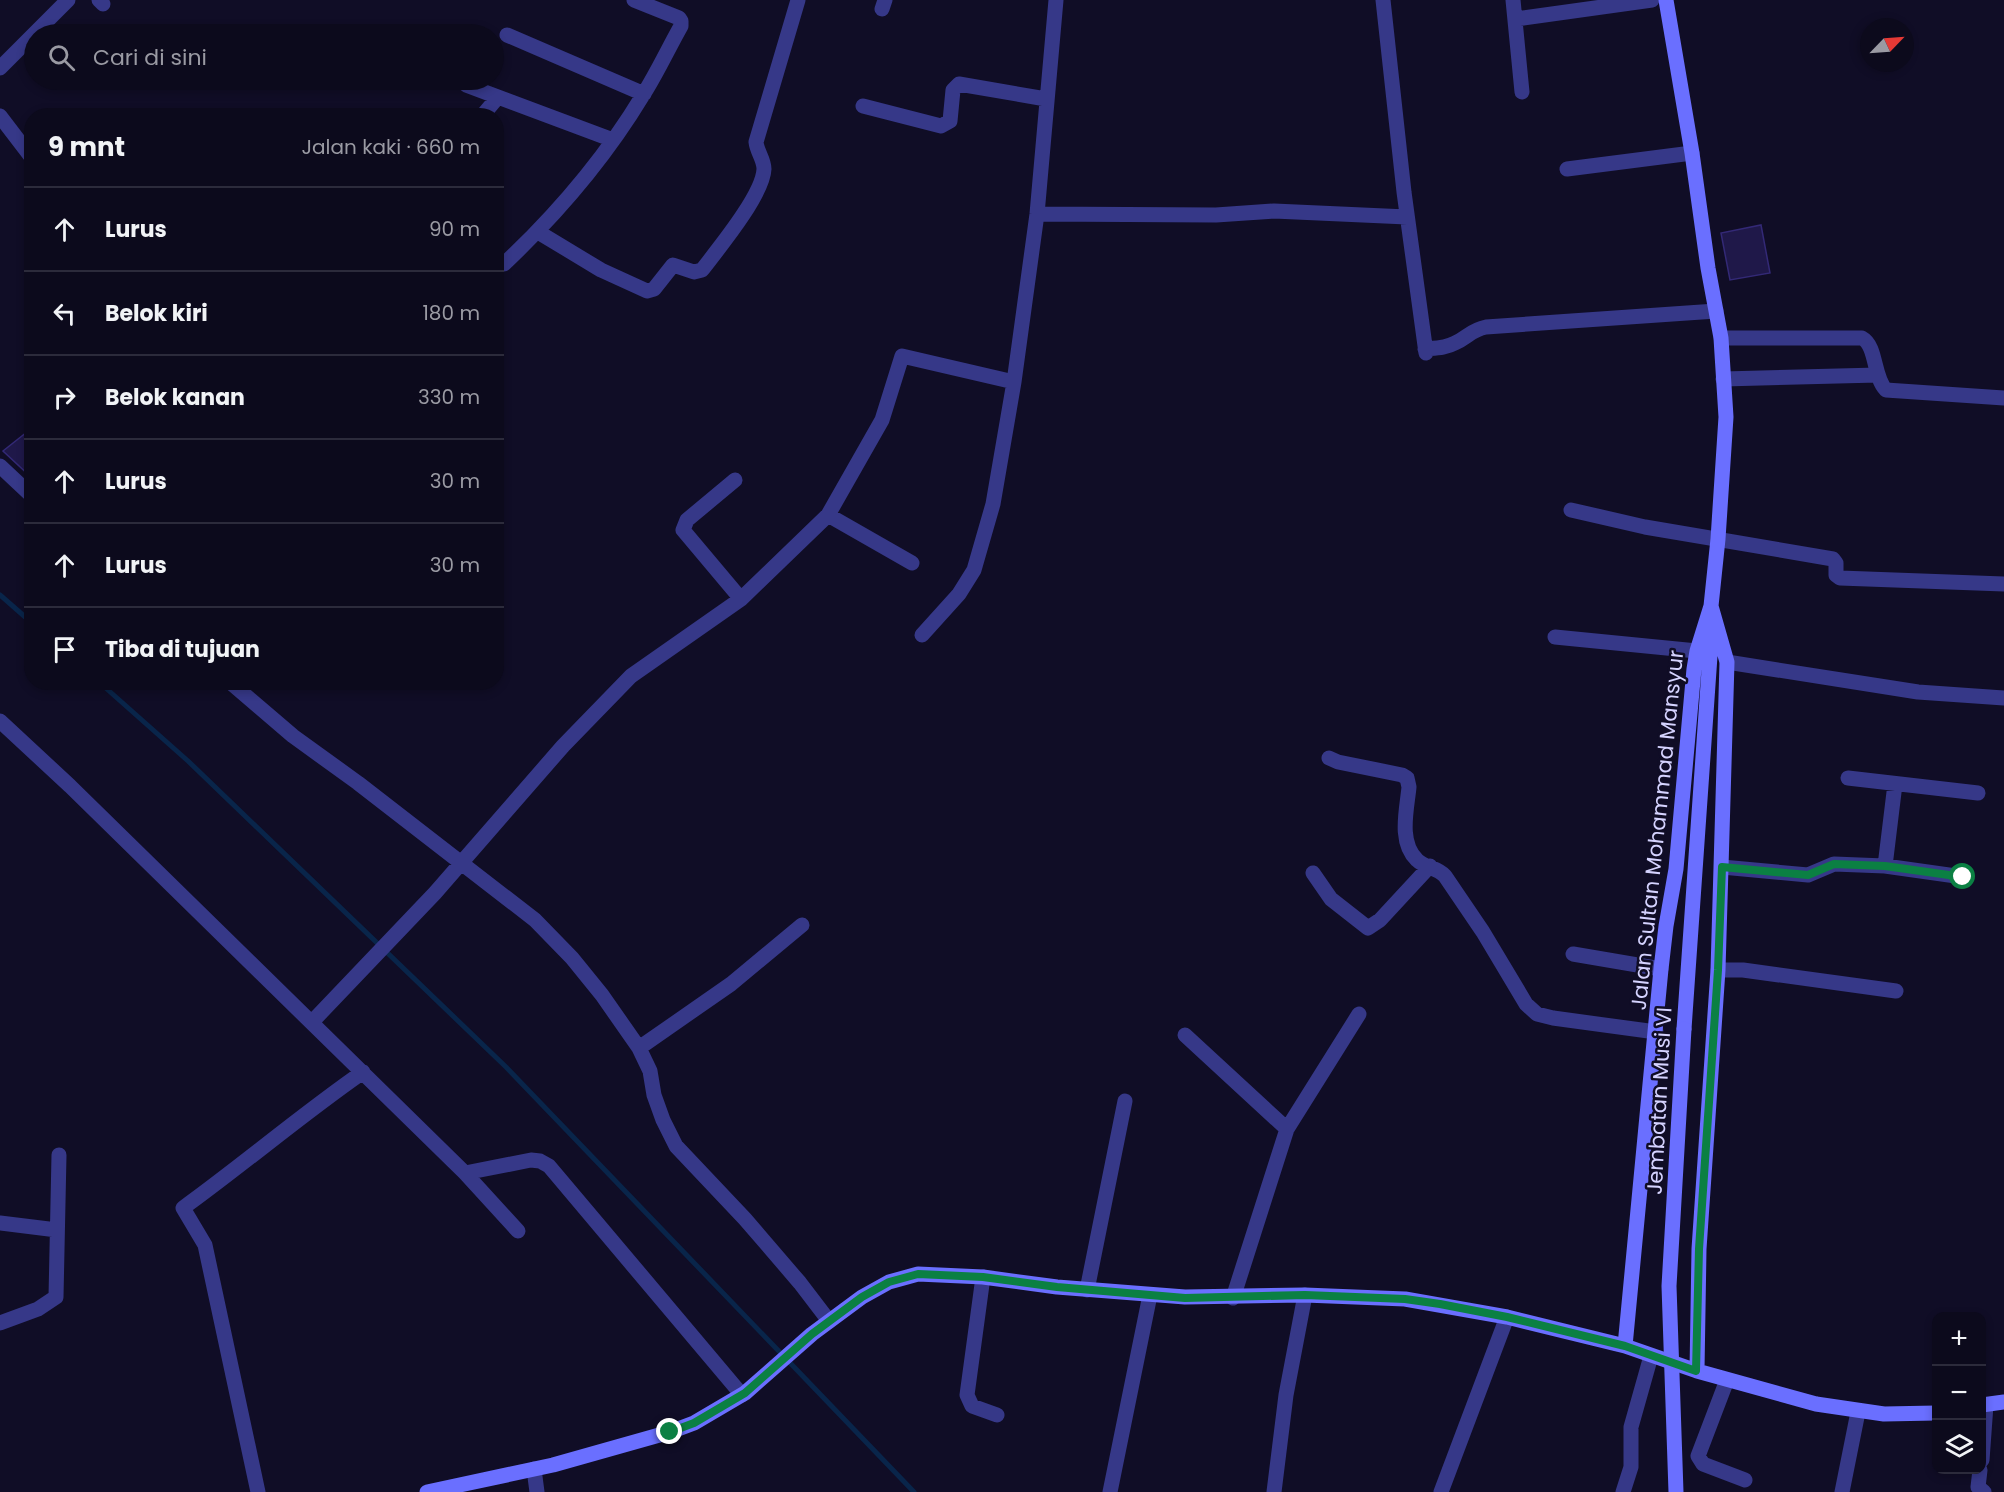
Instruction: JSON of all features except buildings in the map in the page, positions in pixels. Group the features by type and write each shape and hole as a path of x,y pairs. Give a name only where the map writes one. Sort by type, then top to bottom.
{"street":[{"path":"44,24 68,0"},
{"path":"504,264 538,232 576,190 614,140 644,94 681,26 679,18 634,0"},
{"path":"538,232 601,270 646,291 654,289 673,265 694,272 702,270 751,202 763,175 764,165 756,142 798,0"},
{"path":"922,635 959,594 974,570 993,504 1014,382 1037,214 1056,0"},
{"path":"1383,0 1407,217 1426,351 1456,343 1475,329 1486,327 1716,311"},
{"path":"1514,0 1522,92"},
{"path":"1516,19 1652,0"},
{"name":"Jalan Sultan Mohammad Mansyur","path":"1625,1346 1661,969 1666,926 1677,869 1696,651 1711,606 1719,539 1726,417 1721,338 1666,0"},
{"path":"507,36 644,94"},
{"path":"0,68 24,44"},
{"path":"863,106 941,126 950,121 953,90 959,84 1046,99"},
{"path":"479,90 614,140"},
{"path":"489,108 498,97"},
{"path":"0,116 24,148"},
{"path":"1567,170 1692,153"},
{"path":"1037,214 1216,215 1274,212 1407,217"},
{"path":"1721,338 1862,338 1868,342 1878,375 1884,387 1890,391 2004,398"},
{"path":"312,1022 461,864 562,746 631,676 741,599 828,515 882,420 902,356 1014,382"},
{"path":"1723,379 1878,375"},
{"path":"0,466 24,488"},
{"path":"735,480 687,520 683,530 741,599"},
{"path":"1570,510 1645,527 1833,559 1836,563 1836,575 1840,578 2004,584"},
{"path":"828,515 912,562"},
{"path":"1696,1371 1699,1249 1718,970 1727,662 1711,606"},
{"name":"Jembatan Musi VI","path":"1676,1492 1669,1286 1710,656 1711,606"},
{"path":"1555,637 1696,651"},
{"path":"1727,662 1918,692 2004,698"},
{"path":"239,690 293,736 358,783 554,938 602,994 639,1048 651,1071 654,1095 676,1146 801,1283 829,1321"},
{"path":"0,721 70,786 363,1072 465,1173 518,1231"},
{"path":"1329,758 1407,778 1409,787 1406,837 1414,857 1445,876 1483,932 1521,997 1537,1014 1580,1023 1656,1032"},
{"path":"1848,778 1978,794"},
{"path":"1885,866 1895,783"},
{"path":"1722,867 1808,875 1834,864 1885,866 1963,877"},
{"path":"1313,873 1331,899 1368,928 1380,920 1430,866"},
{"path":"639,1048 731,984 802,925"},
{"path":"1573,954 1661,969"},
{"path":"1718,970 1743,970 1896,991"},
{"path":"1233,1298 1287,1129 1359,1014"},
{"path":"1185,1035 1287,1129"},
{"path":"258,1492 205,1245 183,1208 241,1166 316,1105 363,1072"},
{"path":"1087,1290 1125,1101"},
{"path":"0,1323 38,1309 56,1297 59,1155"},
{"path":"465,1173 531,1160 540,1161 549,1166 744,1394"},
{"path":"0,1223 57,1230"},
{"path":"427,1492 534,1469 670,1432 694,1423 744,1394 812,1334 874,1289 903,1277 936,1274 1150,1295 1233,1298 1305,1295 1405,1299 1507,1317 1625,1346 1696,1371 1816,1404 1858,1412 1908,1415 1932,1413"},
{"path":"983,1277 967,1395 972,1406 997,1415"},
{"path":"1110,1492 1150,1295"},
{"path":"1277,1491 1286,1395 1305,1295"},
{"path":"1441,1492 1507,1317"},
{"path":"1623,1492 1631,1467 1631,1427 1651,1356"},
{"path":"1727,1380 1698,1456 1703,1464 1745,1480"},
{"path":"1986,1405 2004,1401"},
{"path":"1842,1492 1858,1412"},
{"path":"534,1469 537,1492"},
{"path":"1980,1474 1978,1487 1984,1492"}],"waterway":[{"path":"0,595 24,616"},
{"path":"108,690 188,761 506,1067 914,1492"}],"route":[{"path":"670,1432 694,1423 745,1393 812,1334 874,1289 903,1277 918,1274 983,1277 1057,1287 1185,1298 1305,1295 1405,1299 1507,1317 1625,1346 1696,1371 1699,1249 1718,970 1722,867 1808,875 1834,864 1885,866 1963,877"}]}
